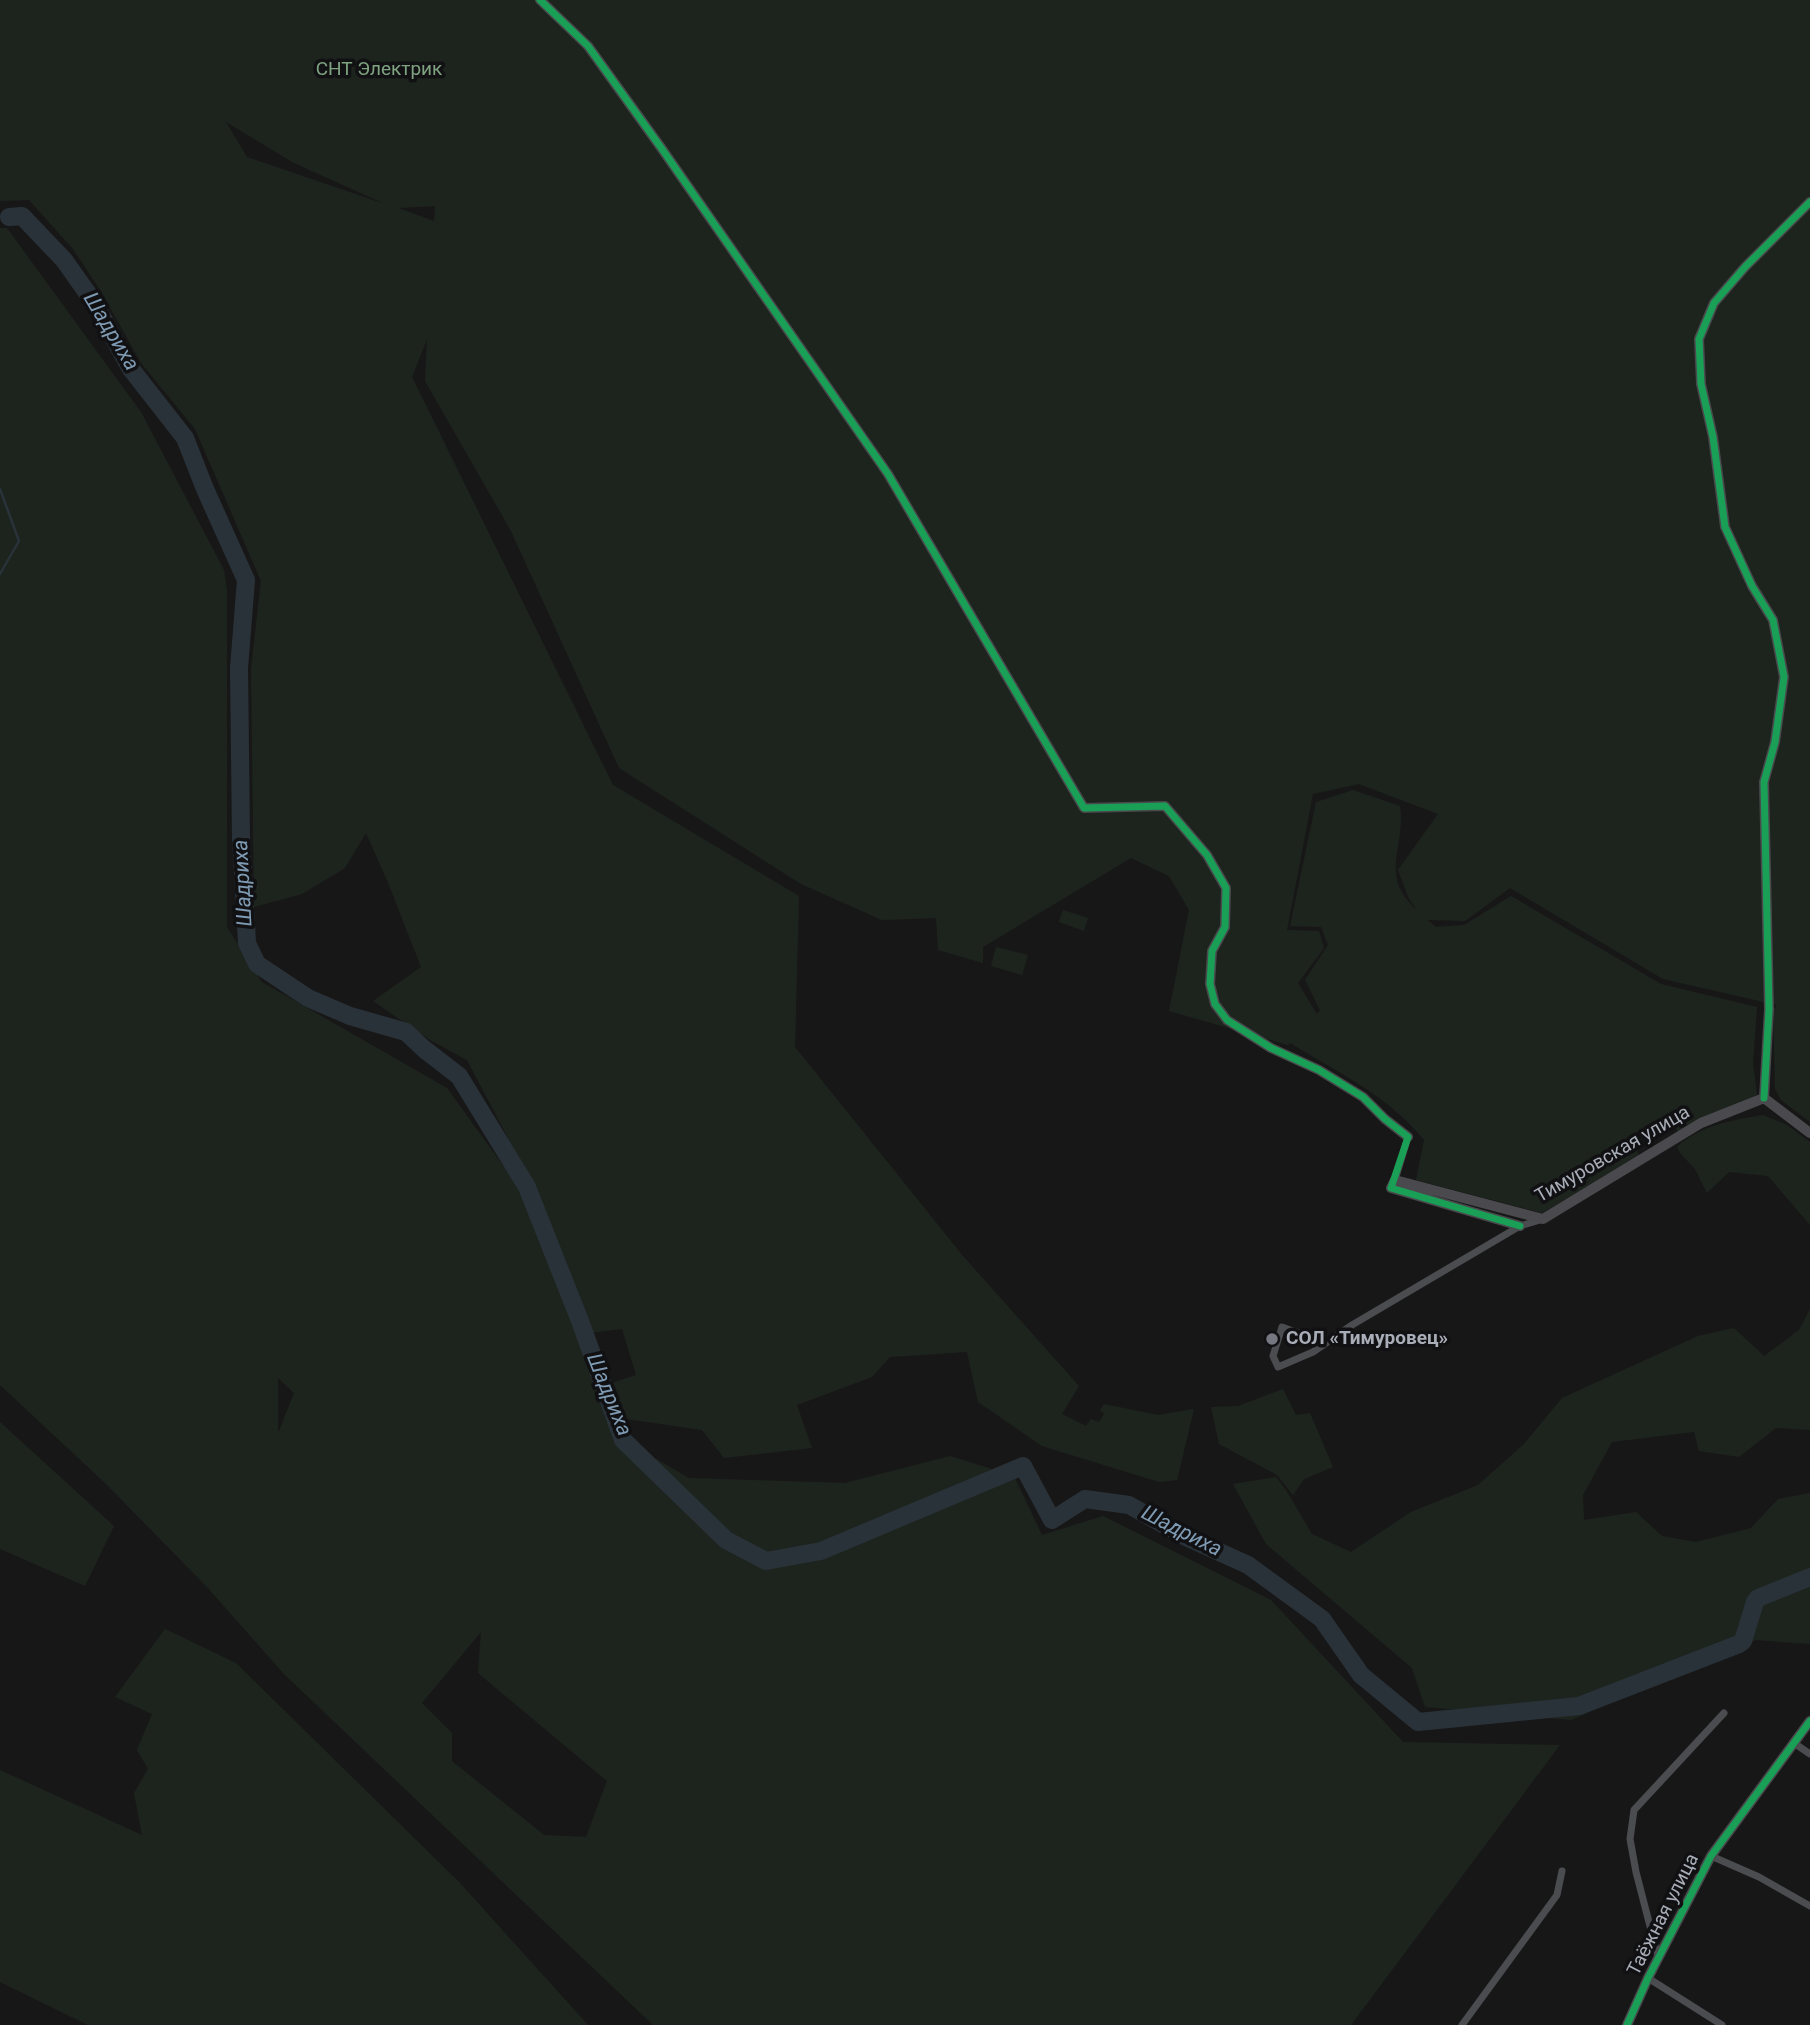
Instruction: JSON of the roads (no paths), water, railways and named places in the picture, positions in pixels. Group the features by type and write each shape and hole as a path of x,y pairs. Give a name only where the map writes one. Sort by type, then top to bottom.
{"street":[{"path":"540,0 588,46 888,474 1084,808 1165,806 1207,855 1226,888 1225,927 1212,951 1210,984 1215,1004 1227,1020 1271,1048 1319,1070 1363,1097 1408,1137 1391,1188 1520,1226"},
{"path":"1810,202 1745,267 1714,303 1699,339 1701,384 1713,437 1725,527 1752,586 1773,620 1784,677 1775,741 1764,782 1769,1010 1764,1098 1810,1133"},
{"name":"Тимуровская улица","path":"1395,1180 1543,1219 1701,1123 1764,1098"},
{"path":"1326,1343 1282,1327 1273,1356 1278,1367 1313,1352 1326,1343 1352,1325 1520,1226 1543,1219"},
{"path":"1659,1958 1630,1839 1634,1810 1724,1713"},
{"name":"Таёжная улица","path":"1627,2025 1648,1978 1711,1856 1810,1721"},
{"path":"1794,1743 1810,1754"},
{"path":"1711,1856 1759,1877 1810,1906"},
{"path":"1462,2025 1557,1895 1562,1871"},
{"path":"1648,1978 1722,2025"}],"waterway":[{"name":"Шадриха","path":"9,217 22,216 64,260 93,301 131,369 185,438 246,580 239,668 241,837 247,943 257,964 308,998 350,1016 406,1032 459,1076 527,1187 623,1440 726,1540 766,1561 821,1551 1023,1466 1052,1520 1085,1499 1129,1505 1184,1536 1248,1565 1322,1619 1361,1675 1418,1722 1579,1706 1739,1644 1743,1641 1758,1598 1810,1577"},
{"path":"0,489 19,541 0,574"}],"place":[{"name":"СОЛ «Тимуровец»","path":"1272,1339"}],"park label":[{"name":"СНТ Электрик","path":"379,70"}]}
